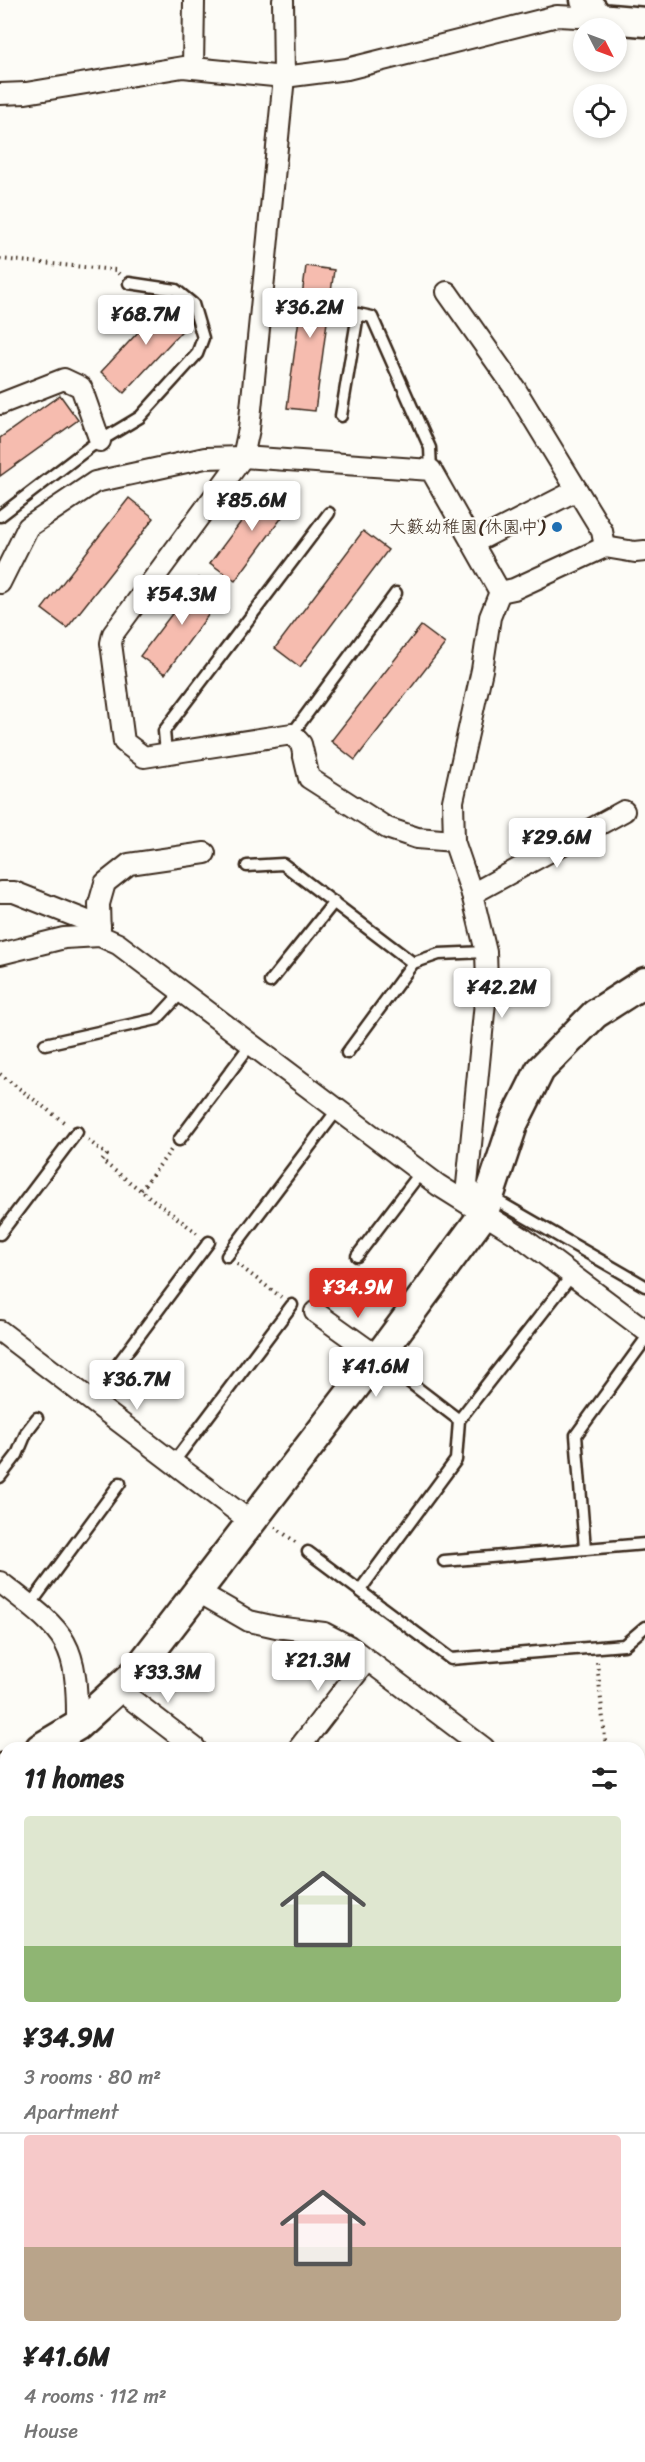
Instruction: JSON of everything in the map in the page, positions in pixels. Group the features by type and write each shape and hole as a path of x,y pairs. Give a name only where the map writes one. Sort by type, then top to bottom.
{"street":[{"path":"193,68 194,0"},
{"path":"283,0 284,77 249,429 243,457 120,625 111,643 124,742 144,757 292,734 301,744 309,778 387,828 417,838 454,841"},
{"path":"0,94 26,93 183,67 284,77 347,69 592,9 645,22"},
{"path":"447,291 516,390 602,531 605,547"},
{"path":"0,404 64,379 75,382 81,387 100,441"},
{"path":"0,583 28,527 95,482 205,458 243,457 431,470 500,592"},
{"path":"472,543 577,490"},
{"path":"500,592 514,589 605,547 635,552 645,551"},
{"path":"500,592 490,617 482,670 453,801 454,841 472,894 486,952 487,982 467,1185 525,1239 645,1330"},
{"path":"472,894 624,811"},
{"path":"100,931 99,904 105,883 129,864 205,854"},
{"path":"0,892 14,892 100,931 421,1172 486,1205"},
{"path":"0,954 100,931"},
{"path":"50,1742 77,1726 134,1674 378,1357 486,1205 514,1122 540,1070 595,1014 645,982"},
{"path":"315,1312 378,1357"},
{"path":"0,1331 173,1463 254,1517"},
{"path":"0,1582 47,1618 65,1639 74,1663 78,1685 77,1726"},
{"path":"197,1591 249,1621 324,1633 349,1646 472,1742"},
{"path":"304,1742 367,1660"},
{"path":"118,1689 187,1742"}],"lane":[{"path":"0,516 100,441 140,417 197,354 203,338 193,304 176,290 129,283"},
{"path":"341,416 358,314 372,317 430,448 431,470"},
{"path":"166,753 164,731 329,513"},
{"path":"292,734 396,593"},
{"path":"247,866 283,864 413,963"},
{"path":"270,982 334,902"},
{"path":"347,1053 413,963 439,954 486,952"},
{"path":"45,1044 157,1018 182,992"},
{"path":"179,1140 251,1044"},
{"path":"227,1256 338,1109"},
{"path":"0,1234 77,1132"},
{"path":"357,1256 421,1172"},
{"path":"486,1205 645,1286"},
{"path":"91,1400 209,1242"},
{"path":"360,1590 456,1460 459,1420 572,1275"},
{"path":"173,1463 292,1305"},
{"path":"585,1549 576,1435 645,1340"},
{"path":"378,1357 459,1420"},
{"path":"0,1477 17,1455 27,1431 37,1418"},
{"path":"30,1605 120,1484"},
{"path":"444,1561 645,1544"},
{"path":"308,1552 451,1659 624,1645 645,1627"}],"path":[{"path":"0,259 115,270 129,283"},
{"path":"0,1074 107,1155 102,1161 209,1242"},
{"path":"141,1190 179,1140"},
{"path":"227,1256 292,1305"},
{"path":"254,1517 308,1552"},
{"path":"595,1647 605,1742"}],"building":[{"path":"306,266 334,270 315,411 287,408"},
{"path":"168,300 191,321 124,393 101,372"},
{"path":"60,395 78,420 0,476 0,438"},
{"path":"270,483 294,501 235,581 210,563"},
{"path":"129,498 154,518 67,628 42,609"},
{"path":"363,531 388,550 300,667 275,648"},
{"path":"199,578 223,595 165,674 140,656"},
{"path":"421,626 445,644 355,760 331,741"}],"place":[{"name":"大籔幼稚園(休園中)","path":"557,527"}]}
